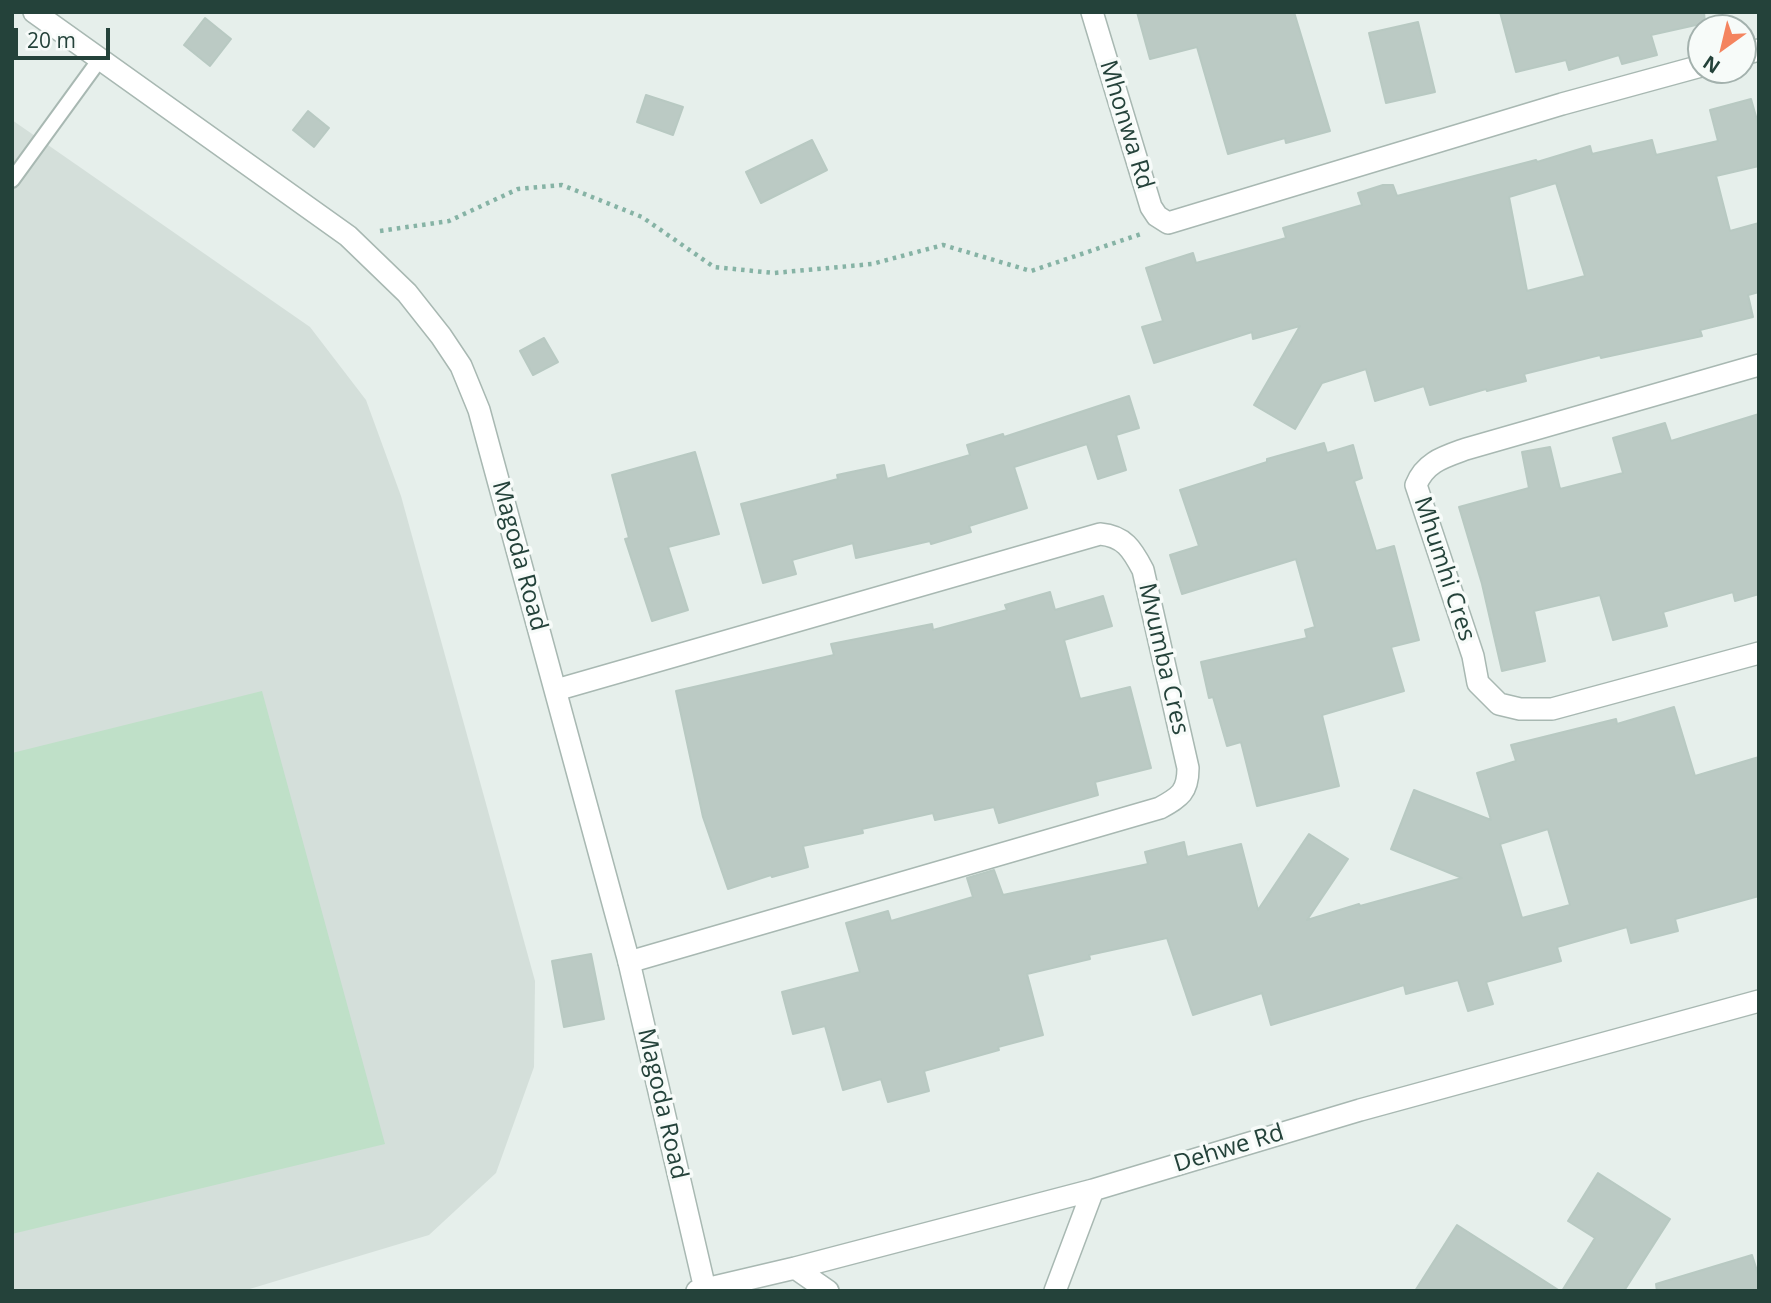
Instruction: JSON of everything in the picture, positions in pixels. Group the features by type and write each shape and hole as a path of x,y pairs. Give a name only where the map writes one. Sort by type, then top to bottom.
{"street":[{"name":"Magoda Road","path":"34,12 348,236 407,293 461,366 479,410 629,962 701,1290"},
{"name":"Mhonwa Rd","path":"1092,12 1151,207 1161,220 1176,223"},
{"path":"1176,223 1562,104 1687,70"},
{"name":"Mhumhi Cres","path":"1759,365 1443,457 1421,471 1416,485 1473,656 1478,683 1499,704 1520,709 1552,709 1759,653"},
{"name":"Mvumba Cres","path":"556,690 1100,534 1124,541 1132,548 1143,570 1188,768 1188,785 1177,799 1160,808 629,962"},
{"name":"Dehwe Rd","path":"701,1290 1093,1190 1360,1110 1759,1001"},
{"path":"1055,1291 1093,1190"},
{"path":"794,1268 828,1291"}],"lane":[{"path":"14,175 100,59"}],"path":[{"path":"348,236 449,221 518,189 562,185 642,217 714,267 774,273 872,264 943,245 1031,271 1176,223"}],"shaded area":[{"path":"12,120 310,327 366,400 401,496 535,981 534,1067 496,1173 429,1235 243,1291 12,1291"}],"green space":[{"path":"262,691 385,1144 12,1234 12,753"}],"building":[{"path":"1137,12 1294,12 1330,131 1286,143 1285,138 1228,154 1197,47 1150,59"},
{"path":"1500,12 1704,12 1687,14 1687,27 1651,35 1657,55 1622,64 1619,55 1569,70 1566,60 1516,72"},
{"path":"205,18 231,39 210,66 184,45"},
{"path":"1418,22 1435,92 1386,103 1369,33"},
{"path":"646,95 683,107 673,135 637,122"},
{"path":"1751,99 1759,127 1759,166 1716,176 1730,231 1759,223 1759,292 1748,295 1753,317 1700,330 1702,336 1601,358 1600,355 1524,374 1526,381 1430,405 1424,386 1375,401 1366,369 1322,383 1295,429 1254,405 1300,326 1253,339 1252,332 1154,363 1142,327 1163,321 1146,268 1193,253 1196,263 1286,238 1283,228 1362,205 1358,193 1383,185 1393,185 1397,196 1536,160 1537,162 1590,146 1592,154 1652,140 1656,155 1718,141 1710,110","holes":["1556,183 1585,276 1527,291 1509,197"]},
{"path":"308,111 329,128 314,147 293,130"},
{"path":"812,140 827,170 761,203 746,172"},
{"path":"544,338 558,362 533,375 520,351"},
{"path":"1129,396 1139,428 1116,435 1126,470 1098,479 1087,444 1014,467 1027,508 969,526 971,532 931,544 930,541 856,558 853,543 792,560 796,574 763,583 741,504 838,479 837,475 884,465 887,479 970,455 967,445 1003,434 1004,437"},
{"path":"1759,414 1759,594 1735,601 1733,592 1663,612 1667,626 1613,640 1600,595 1534,611 1545,661 1502,671 1482,584 1459,507 1529,488 1522,452 1550,447 1560,489 1623,473 1613,438 1665,423 1671,441"},
{"path":"1324,443 1327,453 1353,445 1362,478 1354,481 1376,551 1394,546 1419,640 1391,647 1404,691 1322,715 1339,786 1257,806 1241,742 1227,746 1213,697 1209,698 1201,662 1307,638 1305,630 1315,627 1296,559 1182,594 1170,555 1199,546 1180,490 1267,462 1267,459"},
{"path":"695,452 719,534 668,547 688,610 652,621 625,539 629,538 612,475"},
{"path":"1050,592 1055,610 1103,596 1112,626 1064,640 1080,699 1130,687 1151,768 1095,782 1098,795 999,823 994,807 935,820 933,813 862,829 863,833 803,846 808,867 728,889 703,817 676,691 834,655 831,644 932,624 933,630 1007,610 1005,605"},
{"path":"1674,707 1695,776 1759,757 1759,896 1675,919 1678,931 1631,943 1627,927 1557,947 1561,961 1486,982 1493,1004 1468,1011 1458,980 1406,994 1404,985 1271,1025 1262,993 1193,1015 1167,938 1089,955 1090,959 1027,974 1043,1035 924,1071 929,1091 888,1102 881,1079 843,1090 825,1026 793,1034 782,992 860,972 846,923 888,911 891,921 973,897 967,878 994,870 1003,895 1148,864 1145,852 1184,842 1187,857 1241,844 1258,910 1309,834 1348,859 1307,920 1462,878 1391,849 1414,790 1491,820 1477,773 1516,761 1511,745 1616,719 1617,724","holes":["1548,829 1570,905 1522,918 1500,844"]},
{"path":"591,954 604,1019 564,1027 552,961"},
{"path":"1598,1173 1670,1219 1624,1291 1562,1291 1595,1238 1568,1221"},
{"path":"1457,1225 1560,1291 1415,1291"},
{"path":"1752,1255 1759,1277 1759,1291 1657,1291 1656,1284"}]}
